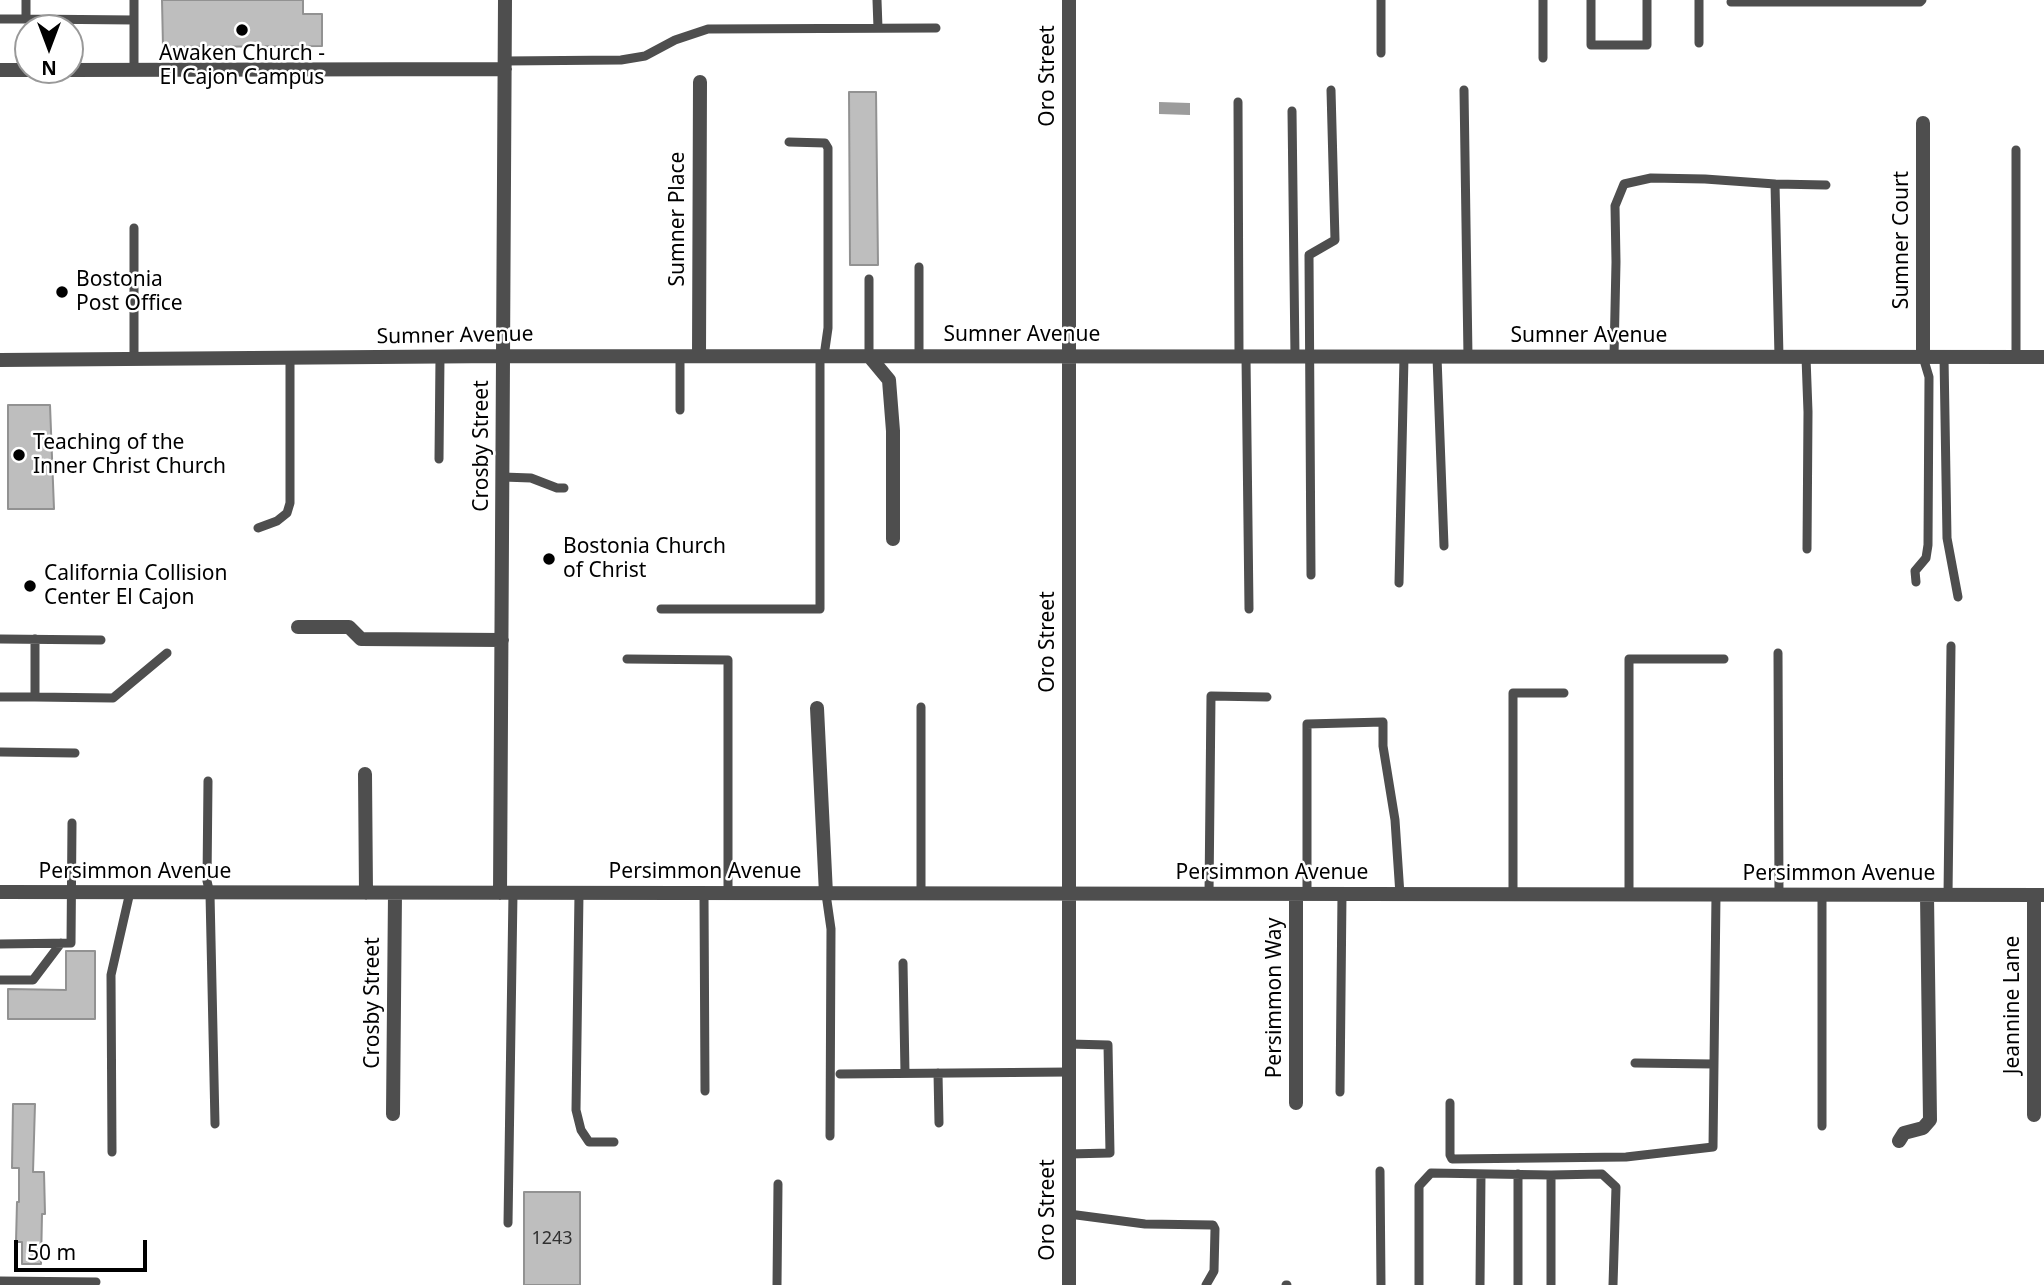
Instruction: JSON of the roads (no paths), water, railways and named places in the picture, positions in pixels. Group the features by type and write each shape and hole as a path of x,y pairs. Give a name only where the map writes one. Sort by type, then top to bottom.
{"street":[{"name":"Crosby Street","path":"505,0 502,640 507,893"},
{"name":"Oro Street","path":"1069,0 1069,1285"},
{"path":"84,70 505,65"},
{"name":"Sumner Place","path":"699,356 700,82"},
{"name":"Sumner Court","path":"1923,123 1923,357"},
{"name":"Sumner Avenue","path":"0,360 503,356 2044,357"},
{"path":"869,356 889,380 893,431 893,539"},
{"path":"298,627 349,627 361,639 502,640"},
{"path":"817,708 826,894"},
{"path":"365,774 366,893"},
{"name":"Persimmon Avenue","path":"0,892 2039,895"},
{"name":"Crosby Street","path":"393,1114 395,893"},
{"name":"Persimmon Way","path":"1296,1103 1301,894"},
{"path":"1899,1141 1904,1133 1923,1128 1930,1120 1927,895"},
{"name":"Jeannine Lane","path":"2034,1115 2039,895"}],"lane":[{"path":"134,0 134,69"},
{"path":"877,0 878,28"},
{"path":"1381,0 1381,53"},
{"path":"1543,0 1543,58"},
{"path":"1591,0 1591,44 1647,44 1647,0"},
{"path":"1699,0 1699,43"},
{"path":"1731,2 1922,0"},
{"path":"84,20 134,20"},
{"path":"505,65 621,60 645,56 675,40 708,29 936,28"},
{"path":"1311,575 1309,255 1335,240 1331,90"},
{"path":"1464,90 1468,357"},
{"path":"1238,102 1249,609"},
{"path":"1292,111 1295,356"},
{"path":"662,609 820,609 822,356 828,328 828,148 825,143 789,142"},
{"path":"2016,150 2016,357"},
{"path":"1614,357 1615,206 1624,184 1651,178 1826,185"},
{"path":"1775,184 1779,357"},
{"path":"134,228 134,360"},
{"path":"919,267 919,356"},
{"path":"869,279 869,356"},
{"path":"680,356 680,410"},
{"path":"1399,583 1404,356"},
{"path":"439,459 440,357"},
{"path":"1437,357 1444,546"},
{"path":"1806,357 1807,549"},
{"path":"1916,582 1915,571 1926,558 1928,545 1928,377 1923,357"},
{"path":"1944,357 1947,538 1958,597"},
{"path":"258,528 277,521 288,513 290,503 290,359"},
{"path":"503,477 531,478 564,488"},
{"path":"0,639 101,639"},
{"path":"36,639 36,697"},
{"path":"1948,895 1951,646"},
{"path":"0,697 113,698 167,653"},
{"path":"1778,653 1779,895"},
{"path":"627,659 728,660 728,894"},
{"path":"1629,895 1629,659 1724,659"},
{"path":"1513,895 1513,693 1564,693"},
{"path":"1209,894 1211,696 1267,697"},
{"path":"921,707 921,894"},
{"path":"1301,894 1307,724 1383,722 1383,746 1395,820 1400,895"},
{"path":"0,752 75,753"},
{"path":"208,781 207,881 210,894 215,1124"},
{"path":"0,944 71,943 72,823"},
{"path":"113,1152 111,975 130,892"},
{"path":"507,893 508,1223"},
{"path":"579,893 576,1110 581,1130 589,1142 614,1142"},
{"path":"704,894 705,1091"},
{"path":"826,894 831,929 830,1136"},
{"path":"1340,1093 1342,894"},
{"path":"1450,1102 1452,1159 1626,1157 1713,1147 1716,895"},
{"path":"1822,895 1822,1126"},
{"path":"0,980 33,980 61,943"},
{"path":"903,963 905,1073"},
{"path":"1069,1045 1108,1045 1110,1153 1069,1154"},
{"path":"1635,1063 1713,1064"},
{"path":"840,1073 1069,1072"},
{"path":"938,1073 939,1123"},
{"path":"1380,1171 1381,1285"},
{"path":"1419,1285 1419,1186 1431,1173 1602,1174 1616,1187 1613,1285"},
{"path":"1480,1285 1481,1174"},
{"path":"1518,1174 1518,1285"},
{"path":"1551,1175 1552,1285"},
{"path":"778,1184 778,1285"},
{"path":"1069,1214 1145,1224 1213,1225 1214,1271 1206,1285"},
{"path":"0,1281 96,1282"}],"place":[{"name":"Awaken Church - El Cajon Campus","path":"242,30"},
{"name":"Bostonia Post Office","path":"62,292"},
{"name":"Teaching of the Inner Christ Church","path":"19,455"},
{"name":"Bostonia Church of Christ","path":"549,559"},
{"name":"California Collision Center El Cajon","path":"30,586"}]}
